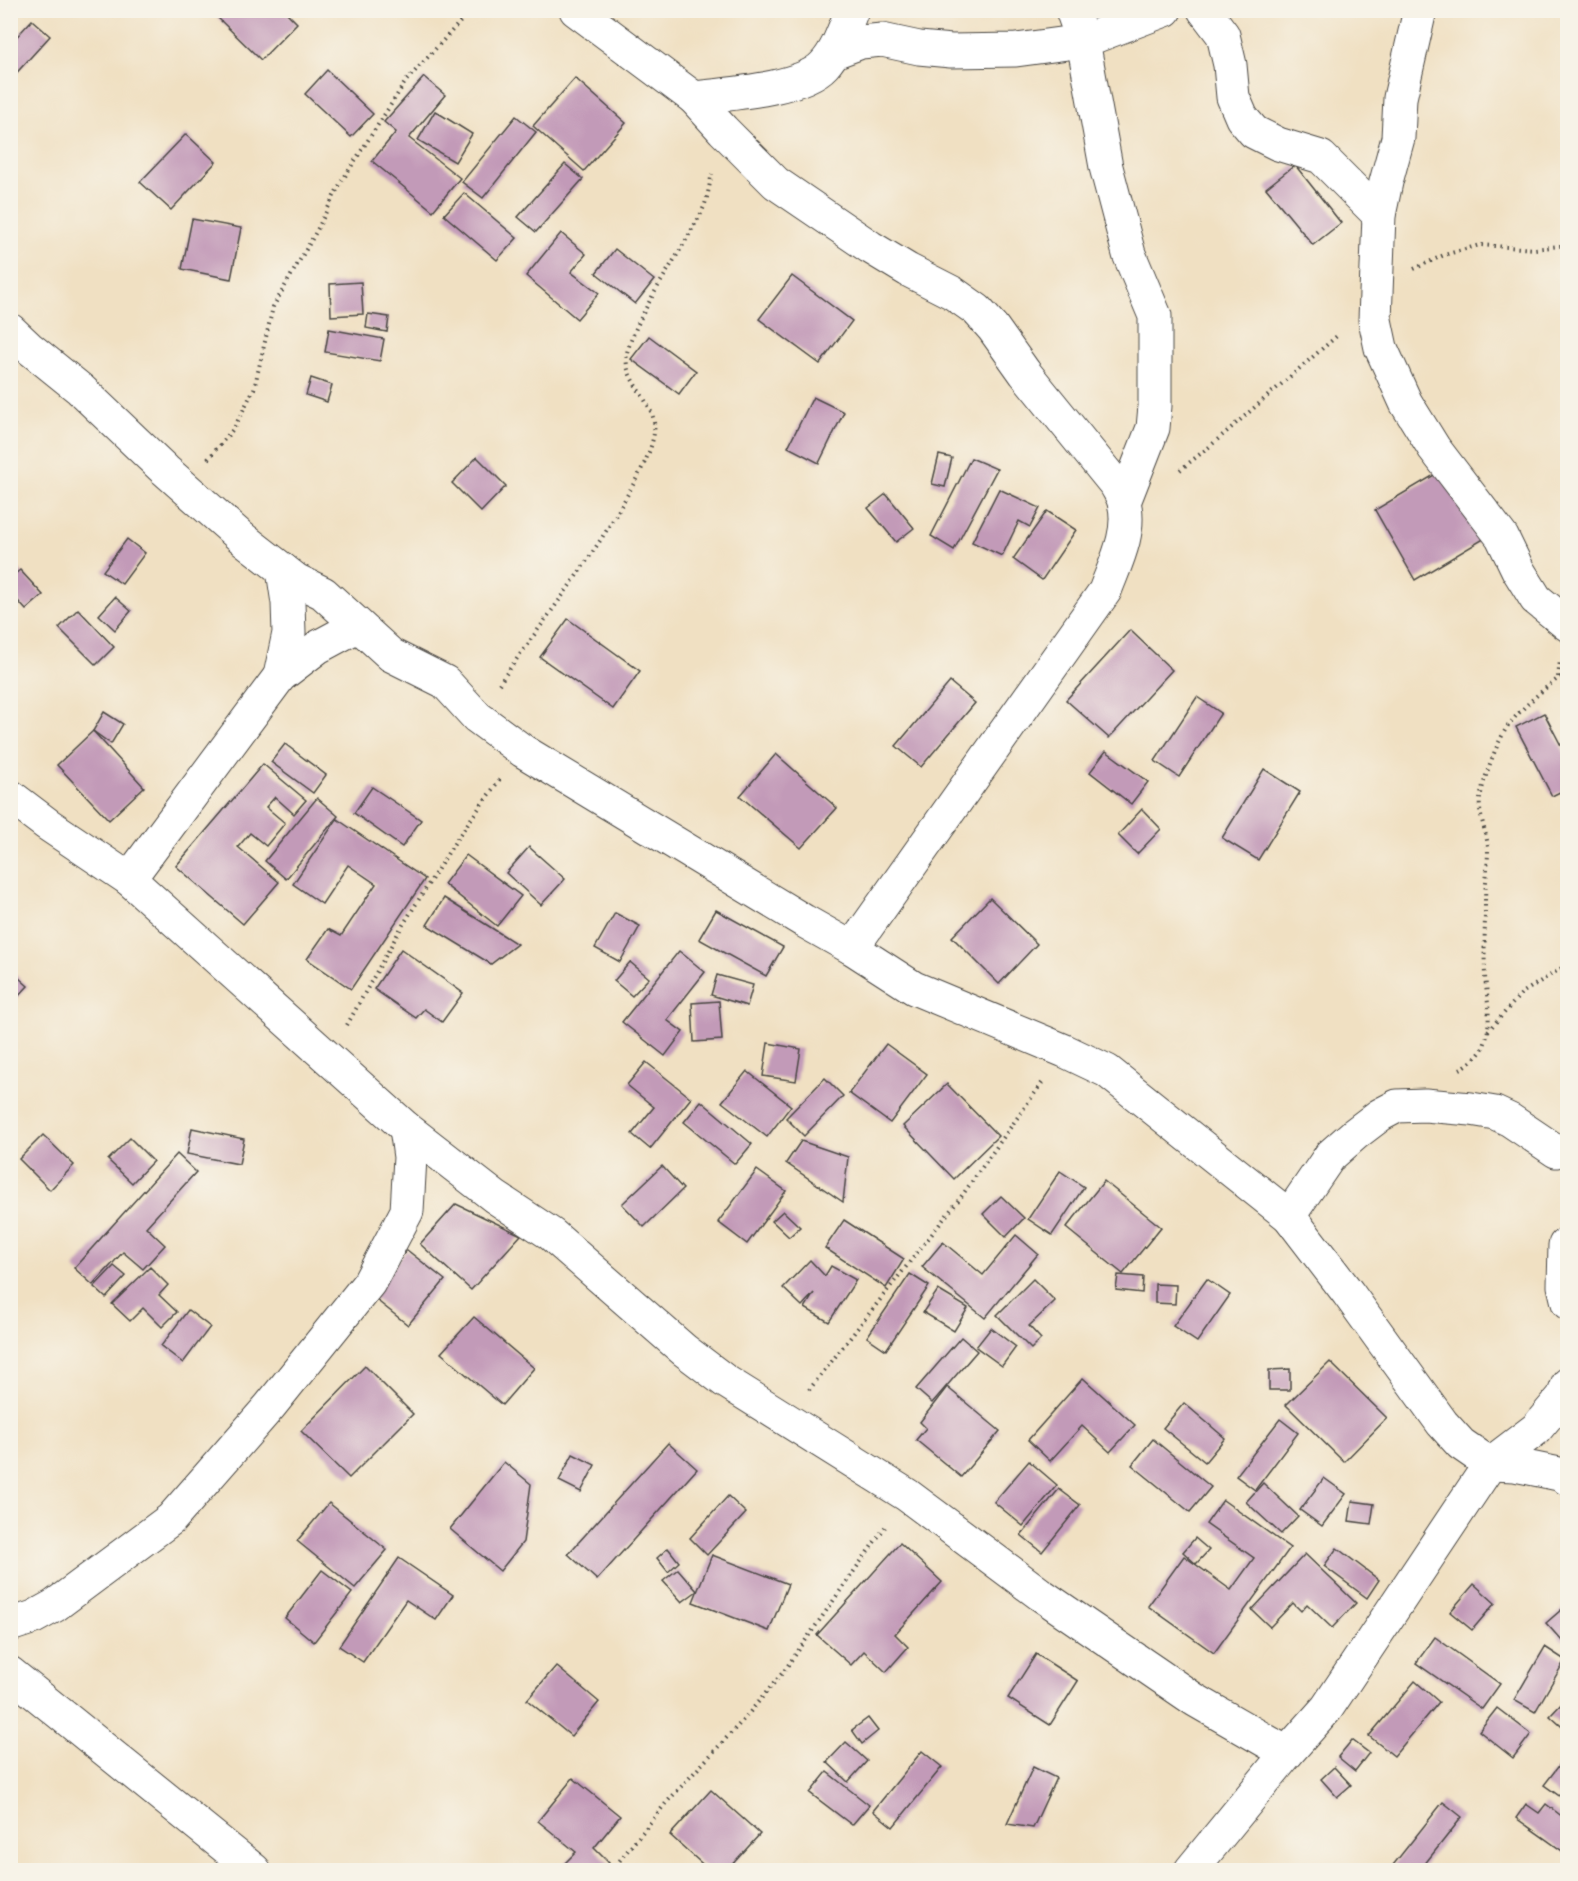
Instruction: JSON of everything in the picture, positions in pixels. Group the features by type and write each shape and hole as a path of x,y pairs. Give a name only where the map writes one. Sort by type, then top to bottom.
{"street":[{"path":"576,10 694,98 776,183 870,248 953,293 977,310 1116,485 1124,502 1126,517 1124,538 1105,591 852,948"},
{"path":"694,98 746,92 810,76 823,66 834,52 852,10"},
{"path":"1072,10 1083,41 1108,178 1129,254 1155,316 1153,428 1124,502"},
{"path":"834,52 861,42 882,40 919,48 951,51 1016,50 1083,41 1165,10"},
{"path":"1204,10 1223,35 1230,65 1233,97 1242,118 1254,132 1278,144 1321,157 1379,215"},
{"path":"1420,10 1400,98 1398,138 1379,215 1375,320 1382,348 1406,403 1434,448 1502,537 1518,570 1536,599 1568,625"},
{"path":"10,330 80,389 242,538 296,580 323,593 391,655 445,682 477,717 524,751 852,948 914,988 1107,1071 1289,1216 1342,1284 1442,1423 1461,1444 1490,1464 1515,1465 1559,1474 1568,1479"},
{"path":"280,676 289,633 284,570"},
{"path":"129,879 280,676 318,647 357,626"},
{"path":"10,796 129,879 406,1128 495,1197 551,1234 684,1350 725,1381 907,1495 1040,1594 1195,1700 1287,1753"},
{"path":"1289,1216 1330,1156 1380,1115 1397,1106 1425,1105 1495,1113 1510,1120 1556,1151"},
{"path":"10,1625 34,1617 54,1606 171,1519 270,1406 369,1283 407,1211 410,1157 406,1128"},
{"path":"1565,1245 1564,1286 1568,1303"},
{"path":"1191,1870 1327,1708 1490,1464 1536,1430 1563,1398 1568,1384"},
{"path":"10,1673 254,1870"}],"path":[{"path":"184,487 234,428 254,389 273,307 340,184 406,81 471,10"},
{"path":"477,717 592,554 642,467 654,434 654,417 634,383 628,370 626,357 633,333 654,292 703,208 723,130"},
{"path":"1172,475 1209,447 1416,267 1444,255 1480,245 1535,249 1568,245"},
{"path":"1455,1072 1464,1067 1482,1050 1487,1032 1485,901 1488,849 1479,808 1480,797 1501,738 1509,724 1557,678 1568,672"},
{"path":"329,1059 400,928 458,837 499,780 524,751"},
{"path":"1487,1032 1522,993 1568,963"},
{"path":"786,1419 961,1197 1065,1051"},
{"path":"612,1870 666,1803 745,1718 784,1671 907,1495"}],"building":[{"path":"221,10 284,10 297,23 261,60 216,16"},
{"path":"32,20 50,36 10,80 10,44"},
{"path":"327,70 373,114 351,137 305,94"},
{"path":"424,77 445,95 409,138 460,178 433,211 372,161 396,132 384,122"},
{"path":"575,78 626,123 584,171 533,126"},
{"path":"435,111 472,134 455,162 418,140"},
{"path":"516,116 536,132 483,198 462,182"},
{"path":"186,134 216,162 171,210 140,182"},
{"path":"565,164 583,179 536,232 518,217"},
{"path":"1295,165 1341,223 1313,245 1266,188"},
{"path":"464,193 517,238 497,260 444,215"},
{"path":"192,219 241,228 231,279 182,269"},
{"path":"561,233 586,254 571,272 599,293 577,319 526,276"},
{"path":"615,249 654,280 635,304 596,273"},
{"path":"792,276 852,321 820,364 759,319"},
{"path":"361,282 363,314 331,316 330,284"},
{"path":"368,314 389,317 387,332 366,328"},
{"path":"329,329 384,339 380,361 325,352"},
{"path":"649,336 696,371 679,394 631,359"},
{"path":"311,378 332,385 327,402 306,395"},
{"path":"813,397 844,412 819,463 788,447"},
{"path":"939,455 952,458 945,487 932,484"},
{"path":"477,457 506,486 481,512 452,483"},
{"path":"971,458 997,469 954,550 931,536"},
{"path":"1446,468 1487,537 1415,580 1375,510"},
{"path":"999,489 1040,508 1030,527 1019,521 1002,556 972,542"},
{"path":"886,494 914,528 896,542 868,508"},
{"path":"1047,511 1076,530 1042,580 1013,559"},
{"path":"127,539 145,553 122,584 103,571"},
{"path":"20,570 43,595 26,610 10,592 10,578"},
{"path":"115,597 131,611 115,630 99,615"},
{"path":"78,609 114,647 96,665 59,628"},
{"path":"568,619 640,671 613,709 540,657"},
{"path":"1130,630 1172,670 1109,738 1066,700"},
{"path":"950,682 975,703 921,767 896,746"},
{"path":"1197,697 1221,713 1179,777 1155,761"},
{"path":"104,712 123,724 111,744 93,731"},
{"path":"1544,713 1568,759 1568,788 1552,796 1516,727"},
{"path":"93,731 144,787 109,820 57,765"},
{"path":"285,744 326,775 313,793 271,762"},
{"path":"1106,751 1148,782 1131,804 1090,772"},
{"path":"776,754 837,808 801,848 740,796"},
{"path":"263,764 306,800 294,814 275,797 266,807 285,823 266,846 250,833 238,847 279,882 243,924 176,866"},
{"path":"1264,769 1300,792 1258,860 1222,838"},
{"path":"372,787 421,820 402,847 354,813"},
{"path":"317,798 338,816 286,879 265,861"},
{"path":"1142,809 1161,829 1137,854 1118,835"},
{"path":"337,819 425,879 351,989 307,959 328,929 341,936 376,884 348,865 322,904 293,884"},
{"path":"529,847 565,879 541,905 506,873"},
{"path":"466,855 521,896 497,926 444,884"},
{"path":"444,898 517,944 491,964 427,925"},
{"path":"990,898 1037,944 999,984 952,937"},
{"path":"716,910 783,947 766,976 699,939"},
{"path":"615,913 640,926 620,962 595,948"},
{"path":"401,949 463,993 442,1022 424,1009 416,1018 374,989"},
{"path":"679,951 705,972 667,1020 683,1032 665,1056 622,1022"},
{"path":"630,962 649,978 632,996 614,981"},
{"path":"10,970 28,986 10,1005"},
{"path":"717,975 753,985 747,1006 711,995"},
{"path":"719,1001 722,1040 694,1042 692,1003"},
{"path":"768,1043 801,1049 796,1081 763,1076"},
{"path":"886,1044 927,1074 890,1123 849,1093"},
{"path":"646,1062 691,1098 650,1149 632,1134 654,1107 627,1085"},
{"path":"747,1071 791,1106 767,1137 722,1102"},
{"path":"825,1078 843,1096 804,1136 786,1118"},
{"path":"947,1084 998,1136 954,1179 903,1126"},
{"path":"701,1101 752,1144 735,1164 684,1122"},
{"path":"192,1128 244,1139 239,1164 187,1154"},
{"path":"43,1135 74,1165 50,1190 19,1159"},
{"path":"130,1138 153,1161 132,1183 108,1160"},
{"path":"801,1141 848,1157 843,1202 786,1163"},
{"path":"177,1154 196,1172 146,1227 165,1245 143,1269 123,1252 93,1285 74,1268"},
{"path":"662,1166 683,1189 644,1227 622,1204"},
{"path":"757,1170 786,1191 747,1244 718,1222"},
{"path":"1060,1171 1084,1187 1052,1235 1028,1219"},
{"path":"1104,1181 1161,1227 1123,1274 1066,1228"},
{"path":"1001,1196 1024,1218 1006,1237 983,1214"},
{"path":"456,1204 521,1235 471,1290 420,1244"},
{"path":"783,1211 800,1227 789,1237 772,1221"},
{"path":"844,1220 904,1259 886,1288 825,1248"},
{"path":"1016,1235 1038,1254 985,1318 922,1267 943,1242 983,1275"},
{"path":"407,1250 445,1280 408,1325 370,1295"},
{"path":"810,1260 825,1276 831,1266 856,1280 829,1322 805,1308 814,1293 802,1306 783,1288"},
{"path":"114,1266 126,1276 106,1298 94,1287"},
{"path":"150,1267 168,1285 159,1295 177,1312 162,1327 143,1308 130,1321 112,1304"},
{"path":"910,1274 929,1286 886,1350 867,1337"},
{"path":"1118,1275 1143,1277 1142,1293 1116,1290"},
{"path":"1033,1279 1055,1301 1029,1326 1041,1339 1031,1349 997,1315"},
{"path":"1207,1279 1230,1295 1197,1342 1173,1326"},
{"path":"1155,1284 1176,1285 1175,1304 1155,1303"},
{"path":"938,1290 968,1308 954,1331 923,1312"},
{"path":"188,1310 210,1327 183,1363 161,1346"},
{"path":"474,1317 534,1368 502,1405 441,1353"},
{"path":"991,1328 1016,1347 1002,1366 976,1347"},
{"path":"961,1337 977,1351 932,1403 916,1389"},
{"path":"1330,1362 1387,1418 1344,1462 1286,1405"},
{"path":"365,1366 413,1414 349,1478 301,1431"},
{"path":"1290,1369 1290,1390 1269,1390 1269,1370"},
{"path":"1083,1378 1135,1425 1110,1452 1082,1426 1050,1461 1028,1440"},
{"path":"947,1387 1000,1431 961,1477 916,1440 926,1428 920,1422"},
{"path":"1184,1403 1225,1438 1205,1462 1163,1428"},
{"path":"1280,1419 1298,1433 1255,1490 1236,1476"},
{"path":"1153,1439 1211,1487 1190,1512 1132,1465"},
{"path":"668,1443 697,1469 597,1580 568,1554"},
{"path":"573,1454 595,1465 581,1492 559,1481"},
{"path":"1029,1461 1057,1485 1023,1526 994,1502"},
{"path":"504,1462 531,1484 523,1542 500,1571 450,1529"},
{"path":"1324,1478 1346,1494 1322,1526 1300,1510"},
{"path":"1263,1483 1298,1516 1281,1534 1246,1502"},
{"path":"1059,1489 1080,1505 1042,1552 1021,1535"},
{"path":"728,1496 746,1513 707,1555 690,1538"},
{"path":"1223,1500 1290,1548 1214,1653 1148,1606 1184,1556 1231,1590 1254,1558 1206,1524"},
{"path":"1352,1501 1374,1504 1371,1524 1349,1521"},
{"path":"329,1503 387,1550 355,1588 297,1541"},
{"path":"1195,1538 1209,1550 1196,1564 1183,1552"},
{"path":"900,1543 942,1582 895,1634 908,1647 886,1672 864,1651 851,1665 817,1635"},
{"path":"668,1548 679,1562 668,1572 657,1558"},
{"path":"1337,1548 1379,1580 1367,1598 1324,1566"},
{"path":"1305,1554 1356,1603 1332,1628 1307,1604 1301,1611 1293,1603 1270,1627 1252,1610"},
{"path":"712,1555 788,1584 769,1631 693,1602"},
{"path":"399,1558 453,1595 436,1620 406,1600 363,1662 339,1646"},
{"path":"678,1569 697,1591 682,1602 663,1581"},
{"path":"322,1570 352,1593 314,1642 285,1618"},
{"path":"1474,1584 1495,1603 1472,1630 1450,1612"},
{"path":"1568,1604 1568,1636 1562,1641 1546,1623"},
{"path":"1435,1637 1500,1684 1482,1709 1416,1663"},
{"path":"1545,1647 1565,1660 1535,1712 1514,1700"},
{"path":"1036,1654 1078,1681 1050,1725 1008,1698"},
{"path":"556,1666 599,1702 571,1736 527,1700"},
{"path":"1415,1681 1439,1702 1394,1756 1369,1736"},
{"path":"1568,1697 1568,1732 1550,1716"},
{"path":"1497,1708 1531,1734 1513,1758 1479,1731"},
{"path":"868,1718 878,1731 862,1744 852,1730"},
{"path":"1352,1740 1369,1753 1355,1771 1338,1757"},
{"path":"846,1742 867,1761 848,1782 827,1762"},
{"path":"922,1751 942,1767 893,1827 873,1811"},
{"path":"1568,1754 1568,1802 1544,1785"},
{"path":"1033,1767 1056,1778 1033,1828 1007,1824"},
{"path":"1334,1767 1351,1785 1337,1797 1321,1779"},
{"path":"827,1772 869,1805 852,1825 810,1793"},
{"path":"573,1778 620,1816 594,1848 609,1863 602,1870 558,1870 576,1852 538,1821"},
{"path":"711,1790 760,1834 727,1870 709,1870 670,1835"},
{"path":"1443,1802 1462,1817 1420,1870 1401,1870 1393,1865"},
{"path":"1526,1804 1539,1813 1546,1804 1568,1821 1568,1855 1516,1818"}]}
